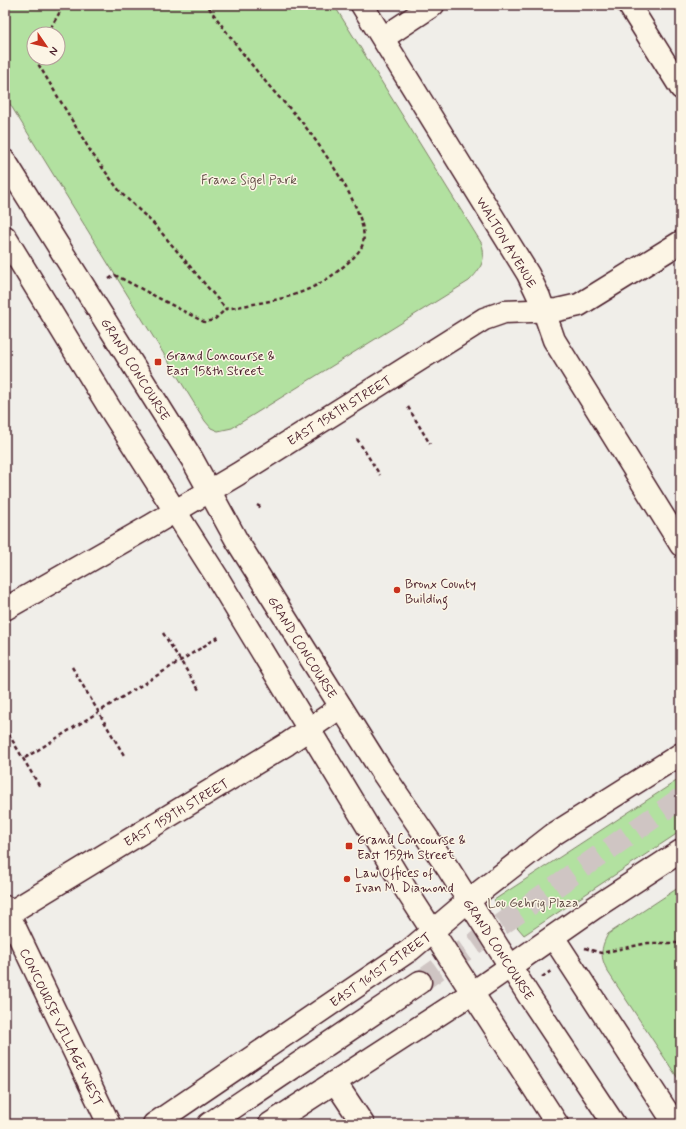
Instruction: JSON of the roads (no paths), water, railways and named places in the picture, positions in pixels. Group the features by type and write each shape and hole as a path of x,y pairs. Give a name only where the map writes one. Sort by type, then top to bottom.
{"main road":[{"name":"WALTON AVENUE","path":"362,5 528,274 539,297 554,340 681,545"},
{"path":"383,38 433,5"},
{"path":"629,5 681,88"},
{"name":"GRAND CONCOURSE","path":"5,161 211,491 237,541 380,769 614,1124"},
{"path":"5,237 176,512 433,932 558,1124"},
{"name":"EAST 158TH STREET","path":"5,609 211,491 484,319 504,312 543,312 568,308 579,304 681,242"},
{"name":"EAST 159TH STREET","path":"7,911 309,730 341,707"},
{"name":"EAST 161ST STREET","path":"154,1124 410,950 468,901 554,834 681,754"},
{"path":"270,1124 472,993 681,851"},
{"name":"CONCOURSE VILLAGE WEST","path":"7,911 109,1124"},
{"path":"553,937 675,1124"},
{"path":"209,1124 420,982"},
{"path":"335,1082 363,1124"}],"tunnel":[{"path":"420,982 681,798"}],"place":[{"name":"Grand Concourse & East 158th Street","path":"158,362"},
{"name":"Bronx County Building","path":"397,590"},
{"name":"Grand Concourse & East 159th Street","path":"349,846"},
{"name":"Law Offices of Ivan M. Diamond","path":"347,879"}],"park label":[{"name":"Franz Sigel Park","path":"249,179"},
{"name":"Lou Gehrig Plaza","path":"533,902"}]}
